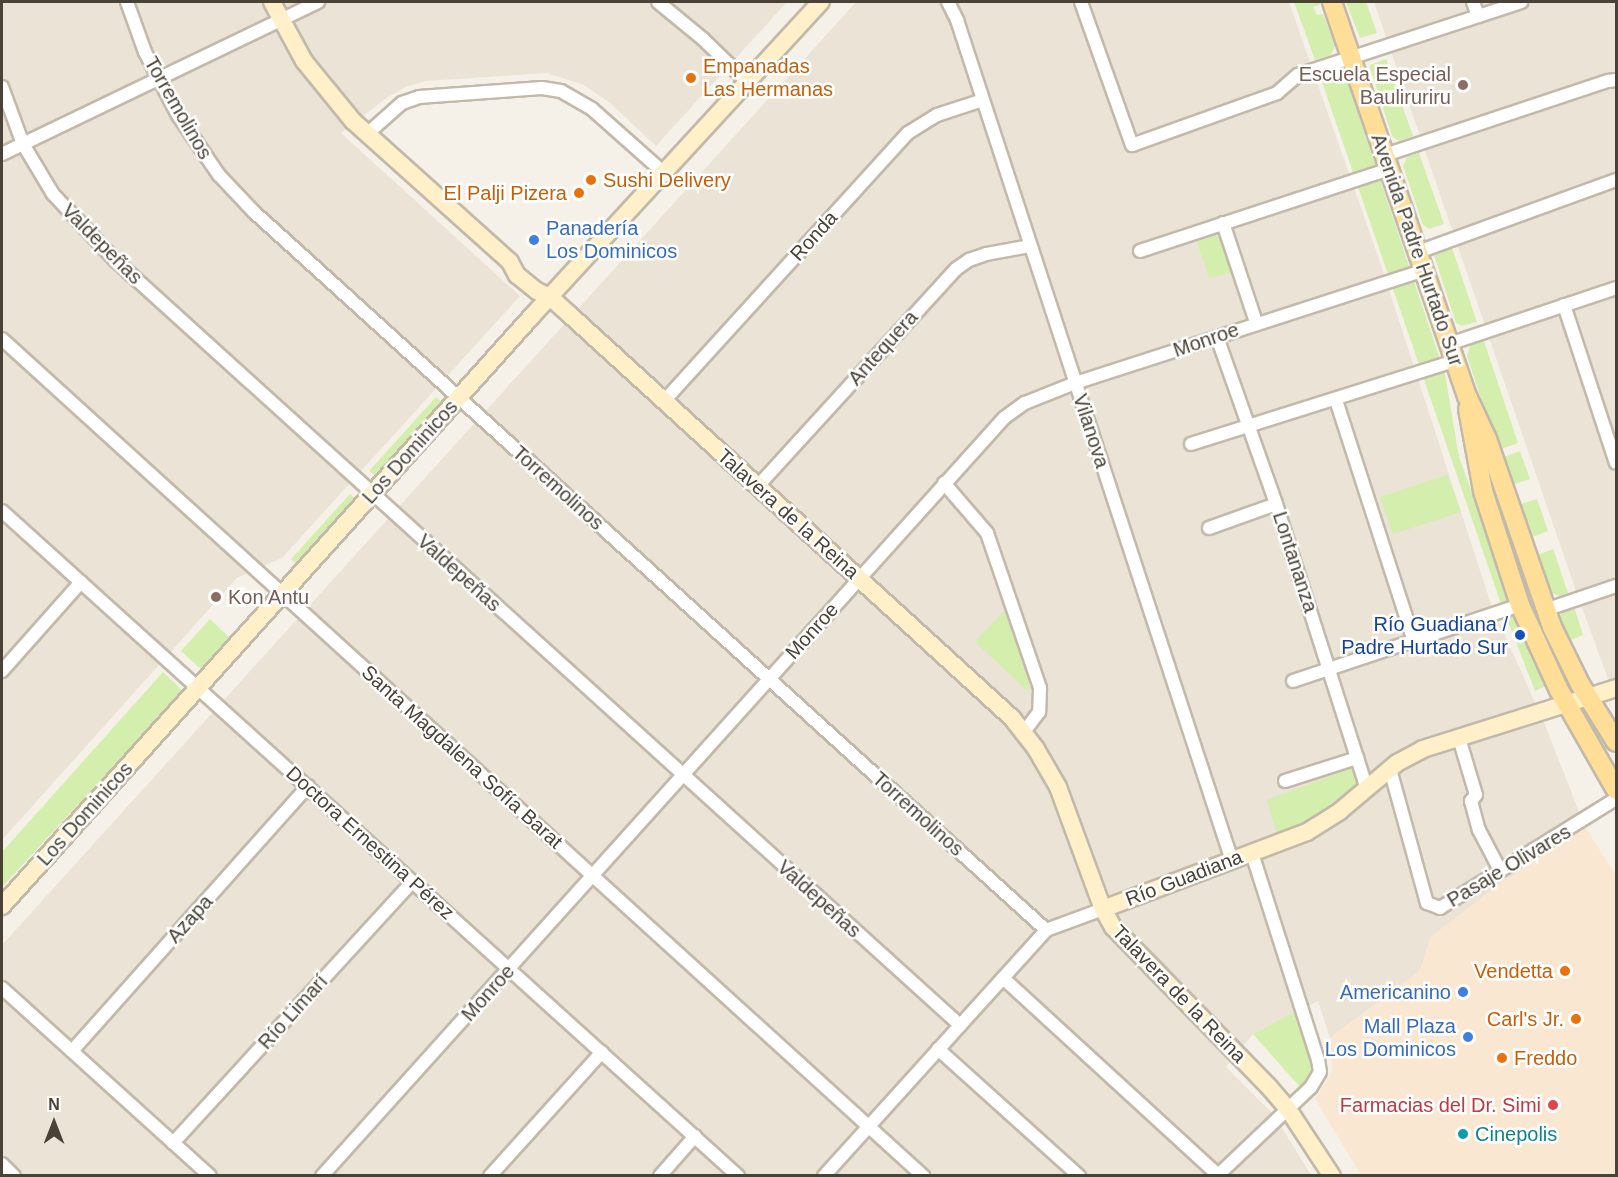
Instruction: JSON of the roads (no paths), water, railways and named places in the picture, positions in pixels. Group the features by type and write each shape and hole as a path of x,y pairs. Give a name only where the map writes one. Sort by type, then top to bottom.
{"main road":[{"name":"Avenida Padre Hurtado Sur","path":"1332,2 1467,396 1488,439 1545,610 1564,656 1617,742"},
{"name":"Avenida Padre Hurtado Sur","path":"1467,396 1484,491 1520,605 1567,704 1617,790"}],"street":[{"name":"Torremolinos","path":"127,2 137,33 158,78 196,145 240,197 1046,930"},
{"name":"Talavera de la Reina","path":"272,2 318,81 367,134 510,262 517,275 537,291 550,297 1000,706 1024,732 1058,787 1103,909 1119,934 1288,1109 1332,1176"},
{"path":"2,154 318,2"},
{"path":"658,2 703,39 747,82"},
{"name":"Los Dominicos","path":"2,906 550,297 821,2"},
{"name":"Vilanova","path":"948,2 957,20 1232,861"},
{"path":"1081,2 1132,145 1278,93 1298,75 1521,2"},
{"path":"1473,2 1478,16"},
{"path":"1140,251 1223,223 1608,81 1617,80"},
{"name":"Valdepeñas","path":"2,87 23,144 53,194 91,235 681,775 960,1025"},
{"path":"367,134 395,108 419,97 542,88 561,91 592,109 664,173"},
{"name":"Ronda","path":"664,401 908,133 937,115 983,100"},
{"name":"Monroe","path":"322,1176 1004,418 1025,403 1075,383 1217,337 1421,261 1617,180"},
{"path":"1223,223 1256,322"},
{"name":"Antequera","path":"758,487 956,269 969,260 986,254 1030,246"},
{"path":"1191,444 1336,400 1564,305 1617,288"},
{"path":"1564,305 1617,463"},
{"name":"Lontananza","path":"1217,337 1276,504 1367,789"},
{"name":"Santa Magdalena Sofía Barat","path":"2,339 922,1176"},
{"path":"1336,400 1414,641"},
{"path":"944,483 987,533 1036,677 1040,695 1039,712 1024,732"},
{"path":"1209,528 1276,504"},
{"name":"Doctora Ernestina Pérez","path":"2,511 738,1176"},
{"path":"2,671 81,582"},
{"path":"1545,610 1617,586"},
{"path":"1293,681 1520,605"},
{"name":"Río Guadiana","path":"824,1176 1046,930 1307,832 1340,811 1413,753 1617,688"},
{"path":"1459,738 1476,795 1471,801 1479,830 1500,870"},
{"path":"1285,781 1357,758"},
{"name":"Pasaje Olivares","path":"1390,769 1427,903 1440,909 1617,799"},
{"name":"Azapa","path":"72,1051 309,786"},
{"path":"1003,978 1217,1175 1316,1081 1320,1066 1252,853"},
{"name":"Río Limarí","path":"173,1143 412,882"},
{"path":"2,988 210,1176"},
{"path":"938,1049 1079,1176"},
{"path":"490,1176 602,1052"},
{"path":"660,1176 695,1136"},
{"path":"2,1164 14,1176"}],"place":[{"name":"Empanadas Las Hermanas","path":"691,78"},
{"name":"Escuela Especial Bauliruriru","path":"1463,85"},
{"name":"Sushi Delivery","path":"591,180"},
{"name":"El Palji Pizera","path":"579,193"},
{"name":"Panadería Los Dominicos","path":"534,240"},
{"name":"Kon Antu","path":"216,597"},
{"name":"Río Guadiana / Padre Hurtado Sur","path":"1520,635"},
{"name":"Vendetta","path":"1565,971"},
{"name":"Americanino","path":"1463,992"},
{"name":"Carl's Jr.","path":"1576,1019"},
{"name":"Mall Plaza Los Dominicos","path":"1468,1037"},
{"name":"Freddo","path":"1502,1058"},
{"name":"Farmacias del Dr. Simi","path":"1553,1105"},
{"name":"Cinepolis","path":"1463,1134"}]}
